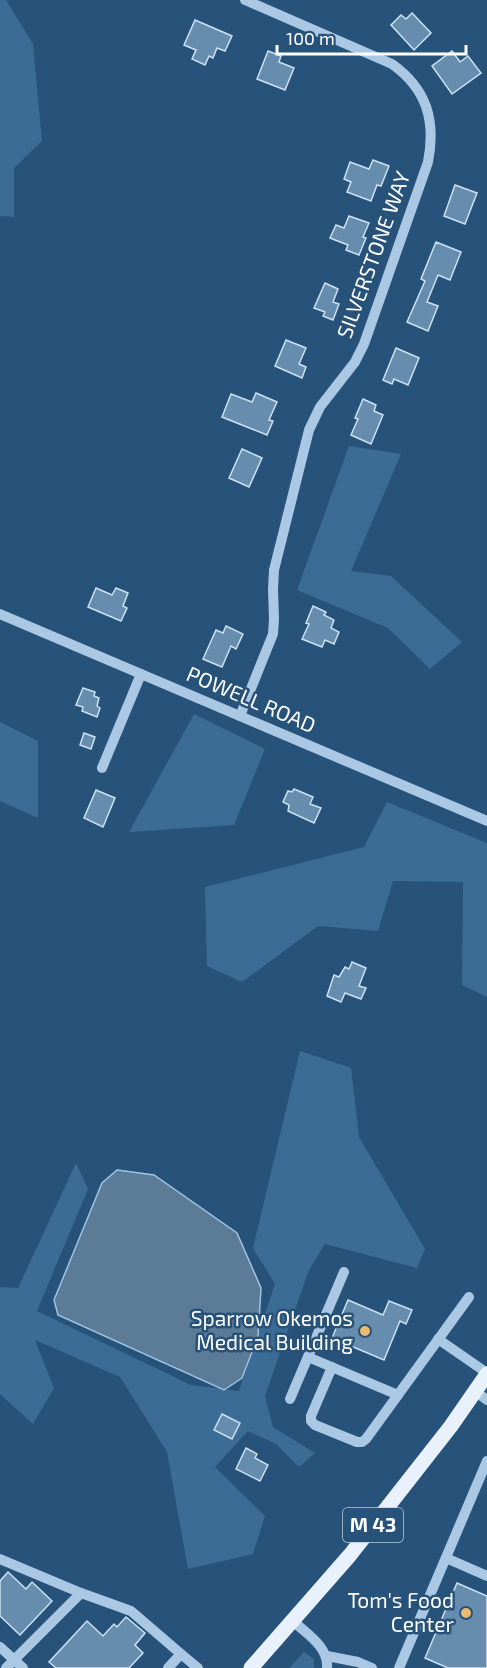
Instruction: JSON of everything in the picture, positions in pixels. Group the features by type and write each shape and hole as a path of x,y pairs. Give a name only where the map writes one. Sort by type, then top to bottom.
{"main road":[{"name":"M 43","path":"250,1668 293,1621 482,1396 487,1374"}],"street":[{"name":"SILVERSTONE WAY","path":"240,716 273,634 274,570 308,433 320,408 355,362 364,344 428,162 432,130 428,110 419,91 408,77 392,64 245,0"},
{"name":"POWELL ROAD","path":"0,614 487,821"},
{"path":"102,768 141,674"},
{"path":"290,1398 344,1272"},
{"path":"332,1367 311,1416 311,1421 315,1425 362,1442 469,1297"},
{"path":"438,1339 487,1374"},
{"path":"308,1357 398,1395"},
{"path":"399,1668 487,1461"},
{"path":"446,1558 487,1576"},
{"path":"0,1559 131,1611 198,1668"},
{"path":"10,1664 81,1593"},
{"path":"293,1621 322,1647 327,1656 327,1668"},
{"path":"0,1647 10,1664 23,1668"},
{"path":"168,1668 181,1654"},
{"path":"327,1656 358,1662 372,1668"}],"shaded area":[{"path":"0,0 6,0 33,44 42,141 14,168 14,217 0,216"},
{"path":"349,446 401,454 351,571 391,576 462,642 430,669 388,628 297,590"},
{"path":"194,714 265,749 234,825 129,832"},
{"path":"0,722 38,741 38,818 0,801"},
{"path":"387,802 487,843 487,997 462,985 463,882 393,881 378,931 318,926 242,982 207,966 205,887 364,847"},
{"path":"300,1051 351,1068 359,1137 425,1249 417,1268 325,1244 309,1270 265,1396 273,1427 315,1453 299,1467 276,1444 248,1431 215,1467 265,1516 253,1554 188,1569 167,1452 120,1377 35,1340 54,1388 33,1424 0,1394 0,1287 18,1288 76,1163 88,1189 37,1311 191,1385 239,1391 275,1284 253,1248"},
{"path":"117,1170 154,1175 237,1233 261,1288 258,1336 242,1378 224,1390 58,1315 54,1300 102,1183"},
{"path":"304,1652 314,1659 314,1668 289,1668"}],"building":[{"path":"412,13 431,33 414,50 391,25 401,15 406,19"},
{"path":"195,20 232,36 225,51 217,48 213,58 209,56 205,65 192,59 196,50 184,45"},
{"path":"268,51 281,56 279,62 294,68 285,90 257,79"},
{"path":"452,51 460,62 468,56 481,73 452,94 432,66"},
{"path":"373,160 389,166 381,186 377,185 371,201 347,192 351,182 344,179 350,162 369,169"},
{"path":"455,185 477,193 465,224 444,216"},
{"path":"349,216 369,223 359,255 346,250 348,245 330,238 336,225 344,228"},
{"path":"436,242 461,252 450,280 438,275 427,302 438,306 428,331 407,322 425,281 421,279"},
{"path":"325,283 338,289 333,302 339,304 333,320 323,316 325,312 314,308"},
{"path":"286,340 306,348 299,364 306,367 302,378 275,366"},
{"path":"396,348 419,358 408,385 394,379 392,384 383,380"},
{"path":"256,393 277,402 269,420 273,421 267,435 222,417 231,394 252,402"},
{"path":"363,399 376,405 374,411 383,415 371,444 351,435"},
{"path":"242,449 262,458 249,487 229,478"},
{"path":"96,588 112,595 116,588 128,593 123,606 127,608 121,621 88,607"},
{"path":"313,606 326,612 324,615 334,620 331,628 339,632 334,644 325,640 322,647 302,639 309,624 306,623"},
{"path":"226,626 243,634 236,649 231,646 222,667 203,659 216,630 223,633"},
{"path":"83,688 95,692 94,696 99,698 97,706 100,708 97,717 82,711 83,707 76,705"},
{"path":"84,733 95,737 91,749 80,745"},
{"path":"294,789 313,797 310,804 321,808 314,823 288,811 289,805 283,802 288,791 292,792"},
{"path":"96,790 115,798 103,827 84,818"},
{"path":"352,962 366,968 359,986 366,988 361,999 345,993 341,1002 327,996 334,975 339,977 345,967 349,969"},
{"name":"Sparrow Okemos Medical Building","path":"348,1300 383,1315 389,1301 412,1310 406,1324 400,1321 384,1360 332,1338"},
{"path":"222,1414 240,1423 232,1439 214,1430"},
{"path":"246,1448 257,1454 255,1458 268,1465 260,1481 236,1469"},
{"path":"8,1572 26,1589 32,1582 52,1601 20,1635 0,1616 0,1581"},
{"name":"Tom's Food Center","path":"457,1583 487,1596 487,1668 448,1668 425,1658"},
{"path":"126,1617 145,1633 135,1645 143,1653 129,1668 56,1668 49,1662 87,1621 103,1636 114,1624 117,1627"}],"place":[{"name":"Sparrow Okemos Medical Building","path":"365,1331"},
{"name":"Tom's Food Center","path":"466,1613"}]}
